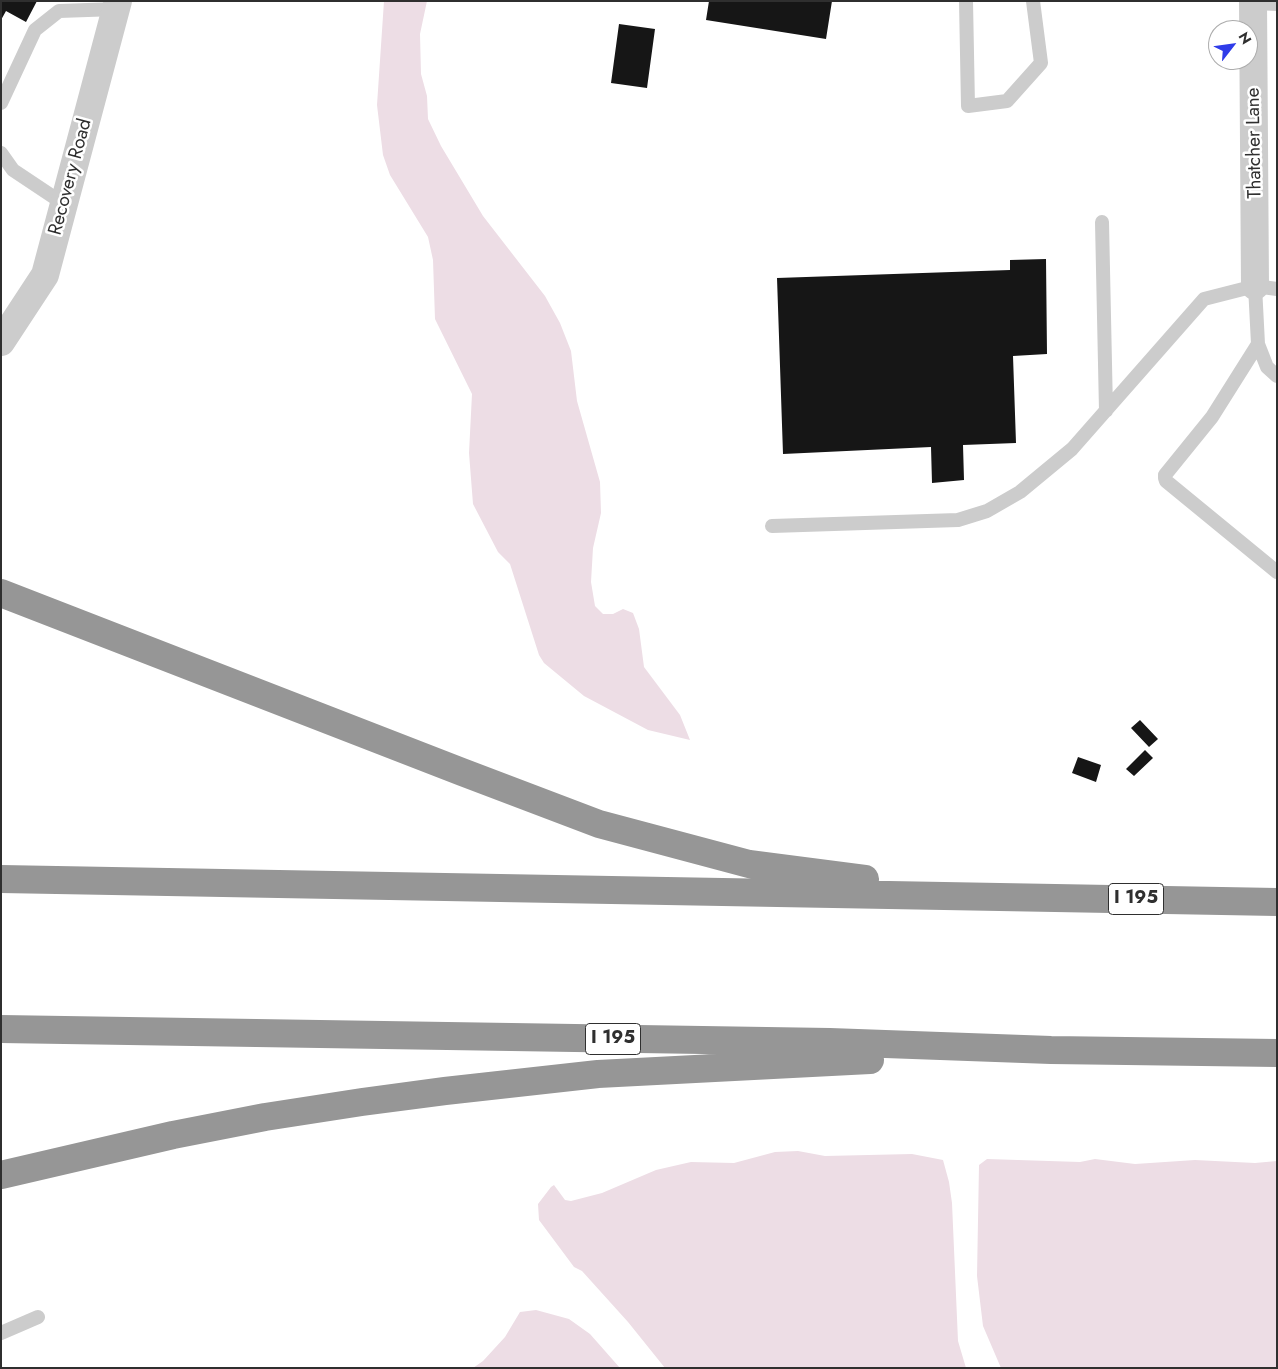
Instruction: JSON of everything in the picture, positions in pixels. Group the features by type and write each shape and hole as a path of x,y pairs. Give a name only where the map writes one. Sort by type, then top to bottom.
{"highway":[{"path":"1,593 599,824 749,864 995,897"},
{"name":"I 195","path":"1,879 1277,902"},
{"name":"I 195","path":"1,1029 830,1042 1051,1050 1277,1053"},
{"path":"1,1175 173,1135 265,1117 445,1092 598,1074 1051,1050"}],"street":[{"name":"Thatcher Lane","path":"1261,3 1266,287"},
{"name":"Recovery Road","path":"1,342 45,275 117,5"}],"lane":[{"path":"966,1 968,106 1007,101 1041,63 1033,1"},
{"path":"1,103 35,30 60,6 117,5"},
{"path":"1,153 13,170 64,204"},
{"path":"1102,222 1106,411"},
{"path":"772,526 958,520 987,511 1020,492 1072,449 1204,299 1266,287 1258,344 1212,417 1165,475 1165,478 1166,481 1277,572"},
{"path":"1258,344 1266,367 1277,376"},
{"path":"1,1333 38,1317"}],"shaded area":[{"path":"384,1 427,1 420,34 421,74 427,96 428,119 441,146 483,216 545,296 560,323 571,351 577,401 600,482 601,513 593,548 591,582 595,606 603,614 613,614 623,609 633,613 639,629 644,667 680,715 690,740 648,730 584,696 544,663 539,655 510,564 498,552 473,504 469,453 472,394 435,319 433,260 428,237 390,175 383,155 377,105"},
{"path":"798,1151 825,1156 912,1154 943,1160 952,1203 958,1341 966,1368 665,1368 628,1322 582,1271 574,1267 539,1220 538,1204 554,1185 565,1200 571,1201 602,1193 656,1170 691,1162 734,1163 775,1152"},
{"path":"987,1159 1080,1162 1095,1159 1135,1164 1195,1160 1255,1163 1277,1161 1277,1368 1001,1368 983,1326 977,1276 979,1165"},
{"path":"536,1310 569,1319 590,1334 620,1368 473,1368 483,1361 505,1337 520,1312"}],"building":[{"path":"1,1 37,1 26,22 6,11 1,20"},
{"path":"709,1 832,1 826,39 706,20"},
{"path":"619,24 655,29 647,88 611,83"},
{"path":"1046,259 1047,354 1013,356 1016,443 963,445 964,480 932,483 931,447 783,454 777,278 1010,270 1010,260"},
{"path":"1140,720 1158,739 1149,747 1131,728"},
{"path":"1145,750 1153,758 1134,776 1126,769"},
{"path":"1078,757 1101,765 1096,782 1072,773"}]}
